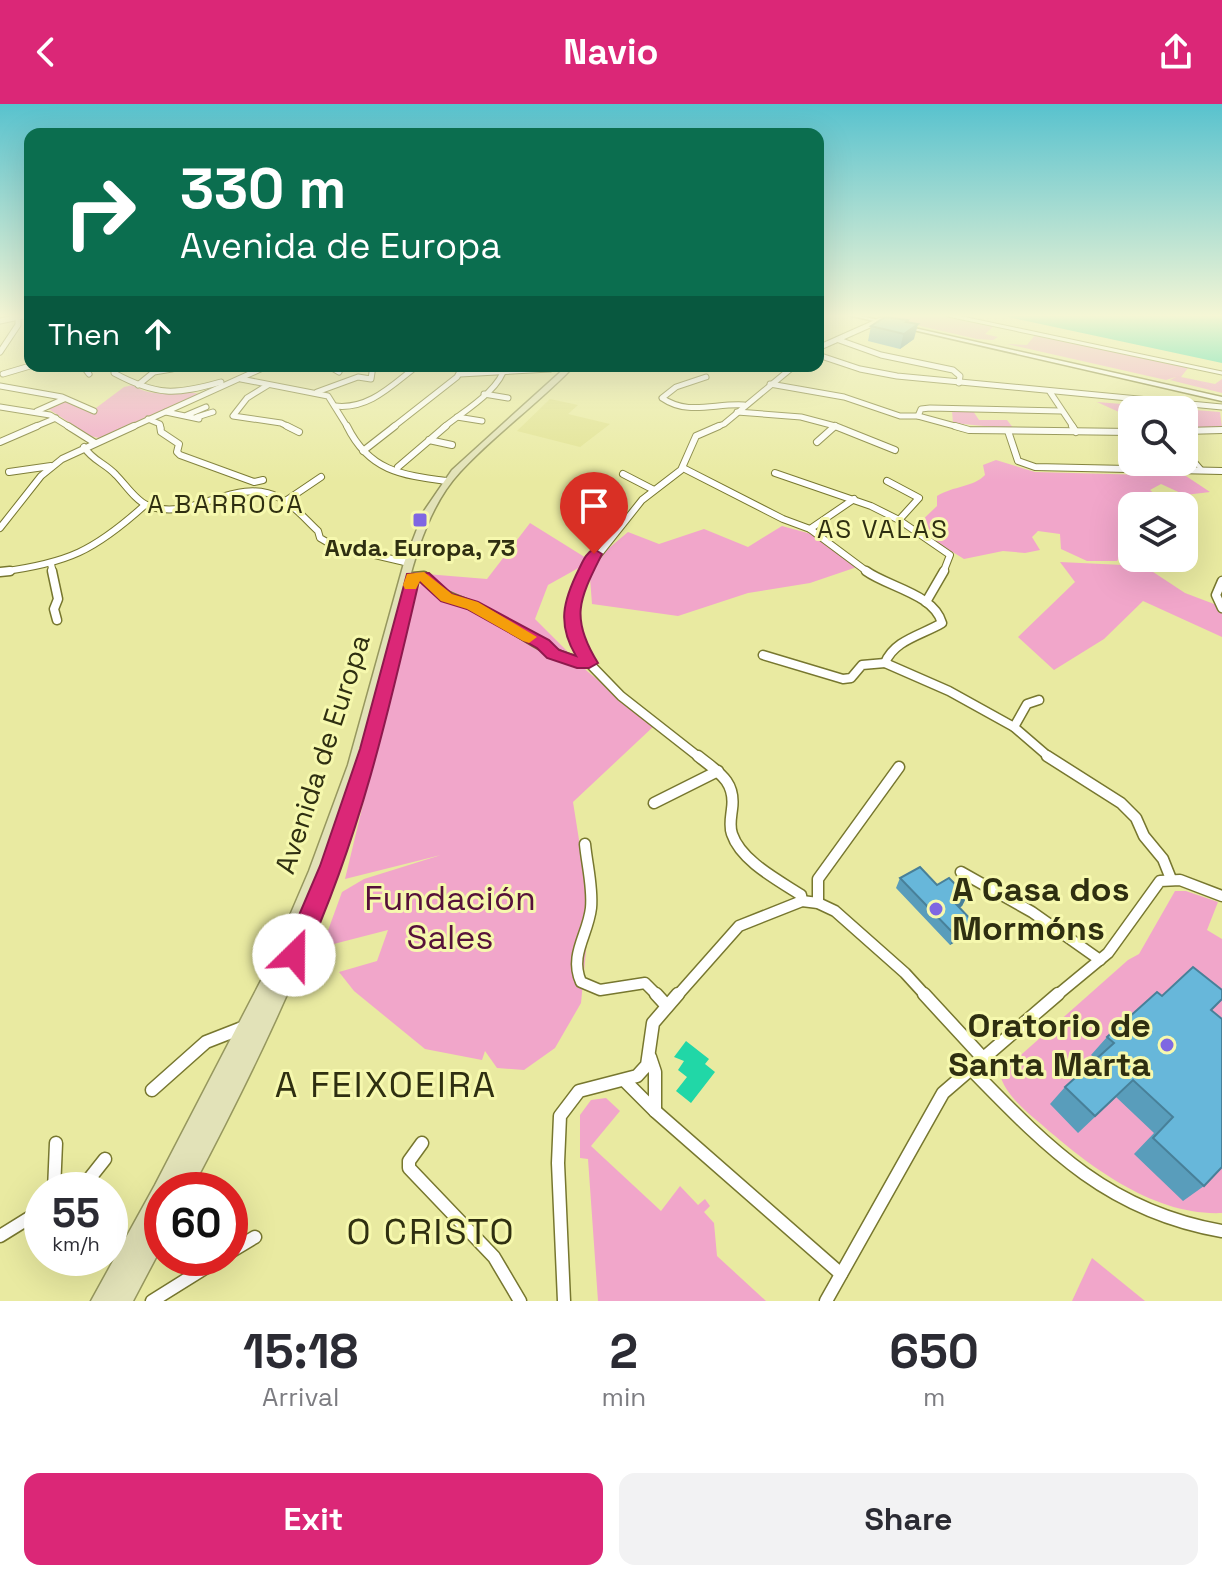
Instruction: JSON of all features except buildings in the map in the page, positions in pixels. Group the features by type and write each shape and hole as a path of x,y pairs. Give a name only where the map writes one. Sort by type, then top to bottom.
{"main road":[{"name":"Avenida de Europa","path":"190,1172 263,1026 331,866 370,749 419,532 447,481 567,372"},
{"name":"Avenida de Europa","path":"173,1172 274,973 337,818 411,570 431,521 453,484 568,372"},
{"name":"Avenida de Europa","path":"102,1301 144,1225"},
{"path":"122,1301 144,1259"}],"street":[{"path":"873,371 959,383 1222,407"},
{"path":"954,371 960,376 959,383"},
{"path":"1104,371 1222,398"},
{"path":"89,372 89,374"},
{"path":"114,372 159,392 199,388 239,379 316,392 328,396 363,451 386,467 447,481"},
{"path":"138,385 154,372"},
{"path":"0,528 31,486 52,466 84,447 254,372"},
{"path":"316,392 340,386 358,377 371,379 372,372"},
{"path":"336,409 363,405 409,372"},
{"path":"363,451 460,374 475,372"},
{"path":"399,471 429,440 500,380 503,372"},
{"path":"786,372 724,424 696,436 683,468 627,514 616,532 594,554 573,598 577,643 589,663 621,696 718,771 732,786 735,795 730,830 732,839 762,869 801,895 802,901"},
{"path":"706,377 676,387 662,398 692,409 744,405"},
{"path":"268,384 247,398 233,416 281,423 299,432"},
{"path":"770,384 844,397 900,416 918,416 969,430 1118,432"},
{"path":"0,386 67,399 94,411"},
{"path":"199,388 205,394"},
{"path":"1050,392 1076,432"},
{"path":"484,394 508,398"},
{"path":"36,411 67,399"},
{"path":"0,407 36,411 56,418 95,443"},
{"path":"187,416 206,407"},
{"path":"918,416 921,409 930,408 1061,411"},
{"path":"165,411 198,418 213,412"},
{"path":"737,412 801,417 835,426 895,450"},
{"path":"457,417 482,421"},
{"path":"0,442 56,418"},
{"path":"147,419 160,424 161,432 179,444 177,452 180,455 254,482 263,480"},
{"path":"817,442 835,426"},
{"path":"1198,431 1222,430"},
{"path":"1008,431 1018,461 1035,467 1222,471"},
{"path":"429,440 452,445"},
{"path":"84,447 92,460 108,467 145,505 164,512 243,490 274,495 318,531 320,538 332,545 411,570 424,576 447,598 472,606 543,644 553,654 577,663 589,663"},
{"path":"1198,465 1202,470"},
{"path":"9,472 52,466"},
{"path":"683,468 783,519 810,529 876,578 926,602 940,616 942,623 898,645 885,657 885,663"},
{"path":"775,473 854,499 899,520 950,555 950,561 926,602"},
{"path":"623,474 654,490"},
{"path":"284,502 321,477"},
{"path":"887,481 919,498 899,520"},
{"path":"810,529 854,499"},
{"path":"0,572 51,564 88,552 128,523 145,505"},
{"path":"51,564 58,599 54,609 57,620"},
{"path":"1222,581 1216,595 1222,608"},
{"path":"763,655 843,679 851,678 862,665 885,663 949,691 1014,727 1039,751 1121,803 1136,818 1171,879"},
{"path":"1014,727 1027,704 1039,700"},
{"path":"818,903 818,879 899,767"},
{"path":"654,803 718,771"},
{"path":"585,844 590,914 581,938 580,980 590,990 606,992 645,983 667,1006"},
{"path":"961,872 1032,912 1100,960"},
{"path":"826,1301 943,1093 969,1067 1100,960 1121,938 1160,881 1190,882 1222,896"},
{"path":"655,1111 655,1072 650,1057 653,1023 729,934 780,907 802,901 818,903 835,911 905,973 982,1057"},
{"path":"152,1090 200,1043 216,1033 247,1026"},
{"path":"564,1301 558,1163 560,1116 579,1091 631,1078 647,1065 650,1057"},
{"path":"969,1067 1045,1142 1091,1180 1148,1213 1196,1228 1222,1231"},
{"path":"631,1078 655,1111 841,1274"},
{"path":"55,1172 56,1143"},
{"path":"422,1143 409,1161 409,1168 494,1257 520,1301"},
{"path":"95,1172 105,1159"},
{"path":"0,1236 24,1221"},
{"path":"248,1241 255,1237"},
{"path":"152,1301 192,1276"}],"shaded area":[{"path":"550,399 578,405 568,414 610,424 580,447 517,431"},
{"path":"686,1041 709,1059 705,1064 715,1072 691,1103 676,1091 687,1077 678,1070 684,1061 674,1057"}],"green space":[{"path":"1126,371 1186,371 1181,377 1215,384 1222,379 1222,393 1170,380 1176,377 1166,380"},
{"path":"133,385 149,392 200,394 99,438 90,436 47,408 68,400 92,411 124,387"},
{"path":"1097,402 1118,404 1118,412"},
{"path":"1198,410 1220,412 1222,427 1198,428"},
{"path":"952,411 973,411 979,420 1007,420 1014,429 953,423"},
{"path":"996,460 1035,472 1186,476 1210,492 1178,492 1161,484 1150,490 1152,492 1118,492 1117,561 1087,561 1061,549 1060,534 1038,531 1032,537 1040,550 1025,553 1003,551 964,559 914,528 937,506 937,496 985,475 983,465"},
{"name":"Fundación Sales","path":"530,523 591,561 548,585 535,619 587,671 654,726 573,802 590,909 581,1003 555,1048 524,1070 497,1068 485,1051 482,1060 425,1049 354,991 339,972 377,961 388,930 322,947 342,892 364,879 441,855 345,879 412,601 426,574 487,579"},
{"path":"782,526 826,538 860,566 810,583 748,593 678,616 592,604 589,565 628,532 659,544 704,529 748,547"},
{"path":"1060,562 1118,565 1118,572 1153,572 1185,593 1222,607 1222,637 1143,601 1104,639 1054,670 1018,637 1075,582"},
{"path":"1175,891 1186,891 1218,902 1207,930 1222,939 1222,1213 1197,1212 1172,1206 1124,1186 1080,1156 1029,1114 1001,1078 1004,1070 1128,960 1139,954"},
{"path":"606,1098 620,1111 591,1146 661,1211 680,1186 698,1205 705,1199 710,1206 704,1212 714,1223 717,1256 766,1301 598,1301 588,1159 580,1158 580,1115 591,1100"},
{"path":"1092,1258 1145,1301 1072,1301"}],"slow traffic":[{"path":"411,585 413,577 424,576 447,598 472,606 529,637"}],"place":[{"name":"Avda. Europa, 73","path":"420,520"},
{"name":"A Casa dos Mormóns","path":"936,909"},
{"name":"Oratorio de Santa Marta","path":"1167,1045"}],"district":[{"name":"A BARROCA","path":"226,504"},
{"name":"AS VALAS","path":"883,529"},
{"name":"A FEIXOEIRA","path":"386,1085"},
{"name":"O CRISTO","path":"431,1232"}],"route":[{"path":"294,955 331,866 370,749 413,577 424,576 447,598 472,606 543,644 553,654 577,663 589,663 577,643 572,607 573,598 594,554"}]}
